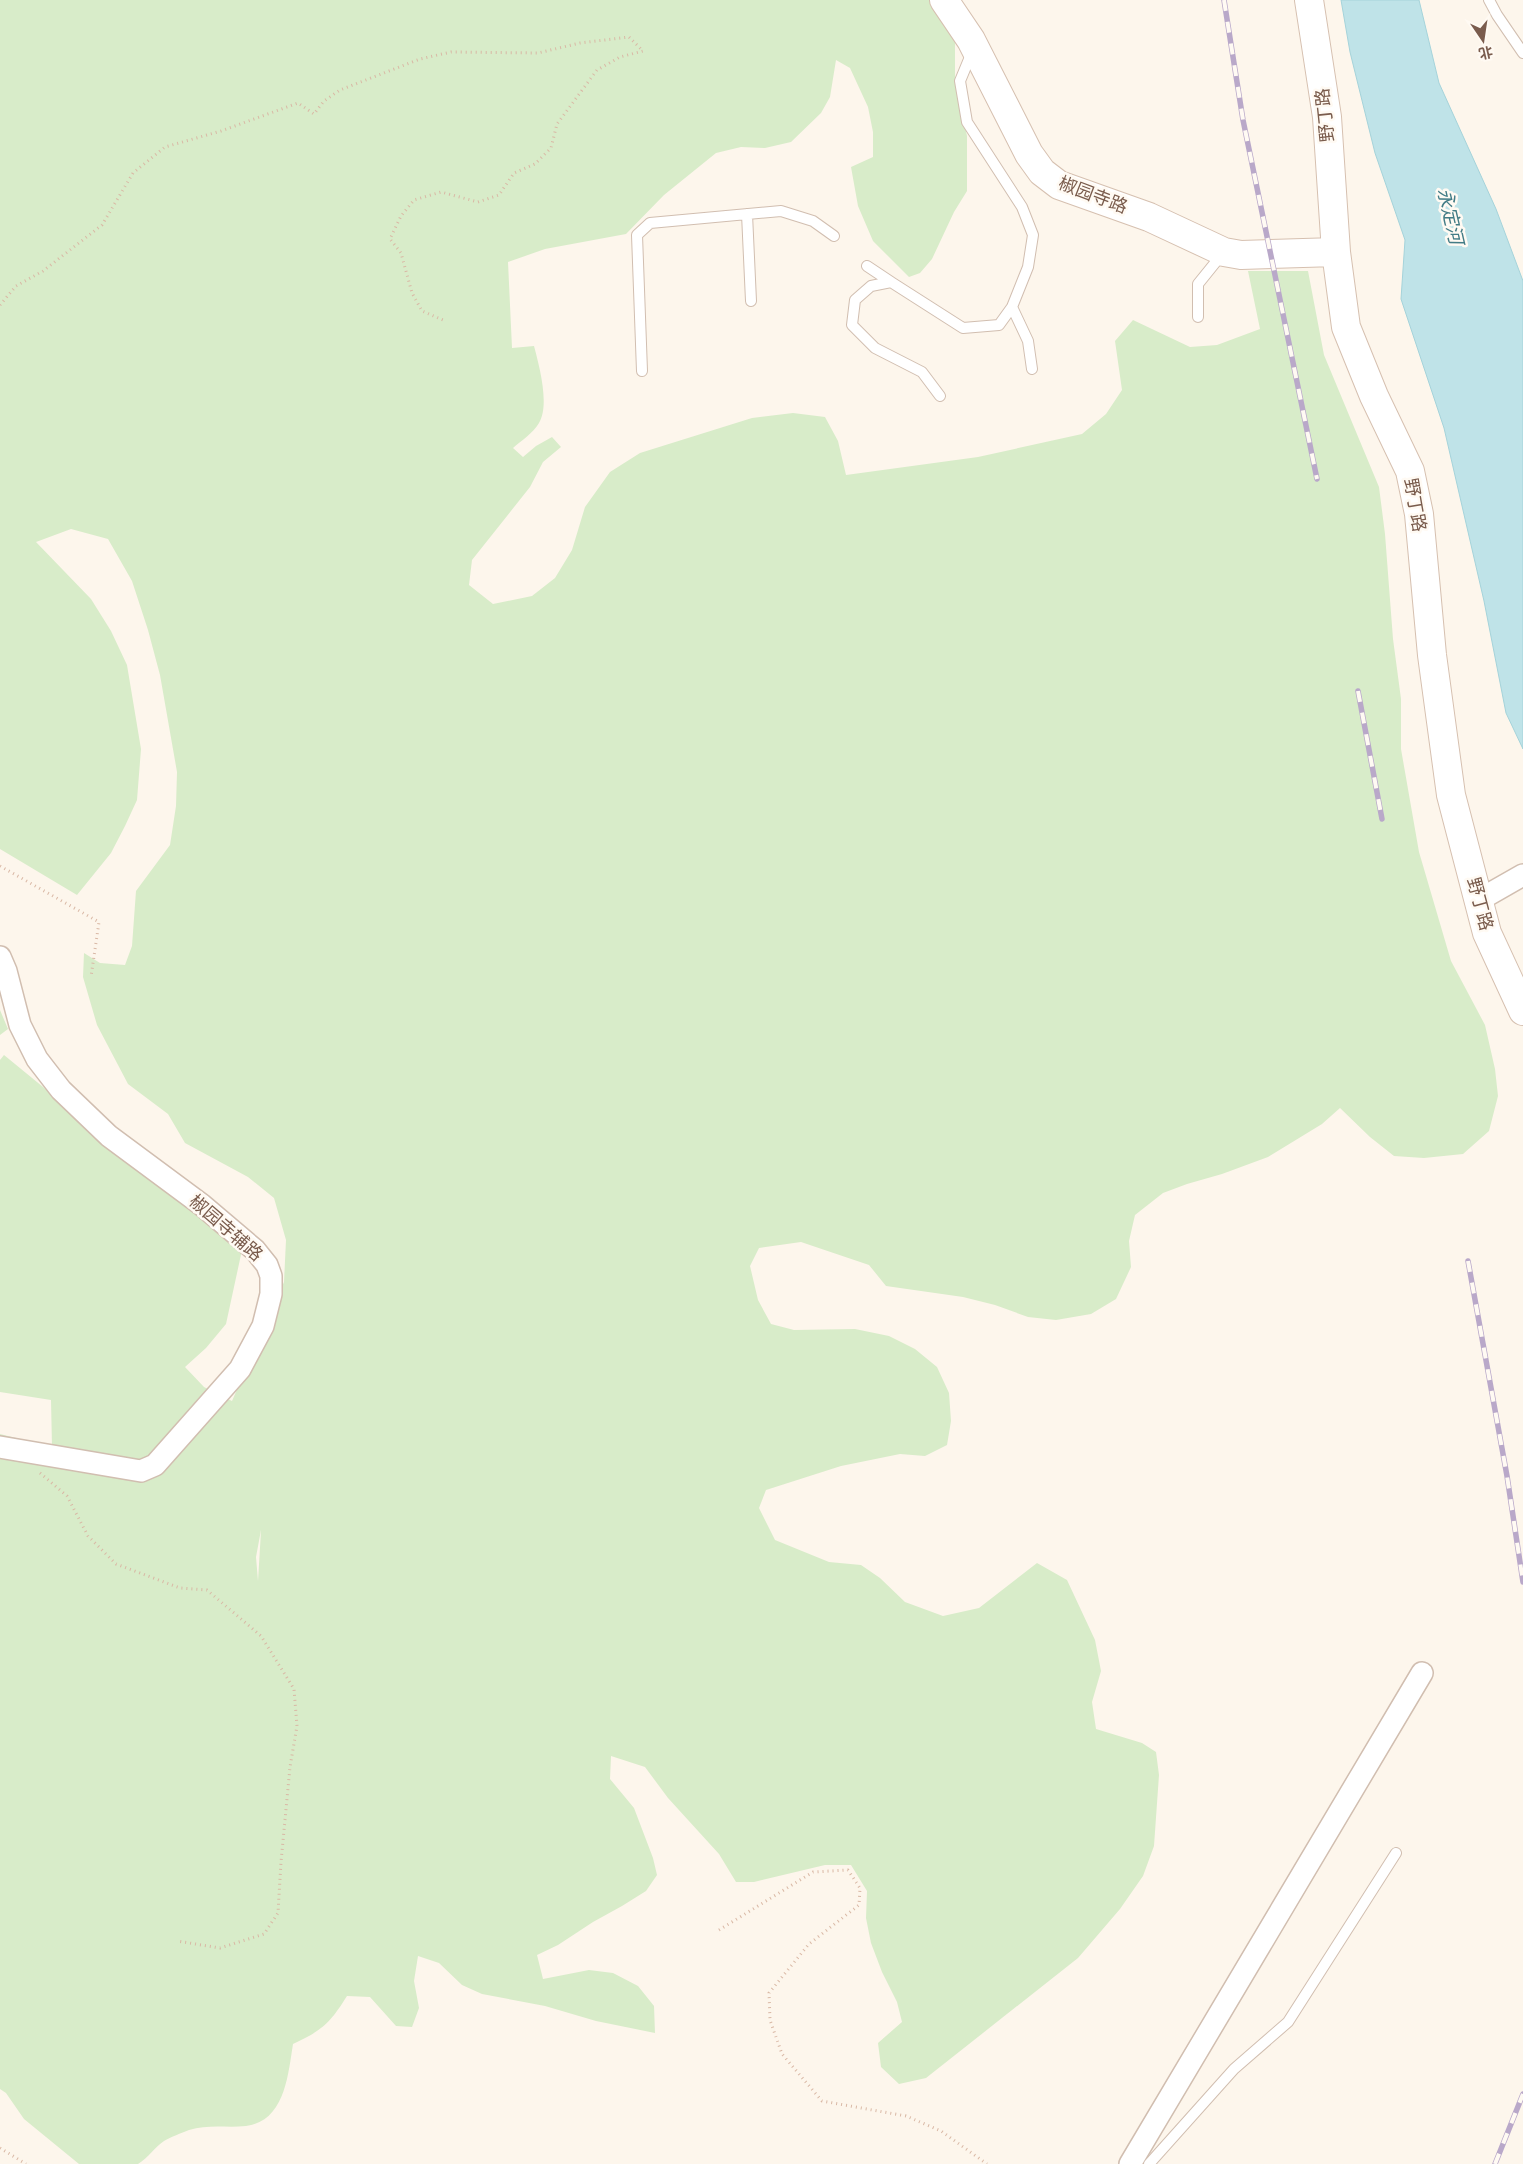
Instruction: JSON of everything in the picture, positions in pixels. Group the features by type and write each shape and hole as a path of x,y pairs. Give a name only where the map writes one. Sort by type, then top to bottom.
{"main road":[{"name":"椒园寺路","path":"944,0 975,46 1029,154 1042,172 1059,185 1102,199 1149,218 1224,252 1241,255 1336,252"},
{"name":"野丁路","path":"1309,0 1327,117 1336,252 1346,327 1374,396 1410,472 1419,514 1432,655 1451,795 1487,933 1523,1011"}],"street":[{"path":"1479,900 1515,878"},
{"name":"椒园寺辅路","path":"0,957 6,971 20,1025 36,1059 62,1090 109,1136 202,1205 255,1250 267,1264 271,1276 271,1294 263,1326 240,1369 154,1465 140,1471 0,1447"},
{"path":"1130,2164 1422,1673"}],"lane":[{"path":"1489,0 1523,53"},
{"path":"867,266 963,328 999,325 1012,307 1028,267 1033,235 1022,207 966,122 960,81 975,46"},
{"path":"642,371 637,235 650,223 782,211 813,221 834,236"},
{"path":"747,214 750,301"},
{"path":"1198,318 1198,284 1224,252"},
{"path":"891,282 872,286 855,300 852,326 875,348 922,372 940,396"},
{"path":"1012,307 1028,341 1032,369"},
{"path":"1149,2164 1234,2069 1288,2022 1396,1853"}],"path":[{"path":"0,306 16,286 43,271 102,225 133,173 166,147 221,132 298,103 314,114 324,101 340,90 420,59 451,52 538,53 598,39 629,37 643,51 620,57 597,70 557,124 551,148 535,164 514,173 499,195 478,202 441,192 414,200 401,216 390,239 401,253 412,293 422,310 443,320"},
{"path":"0,866 99,922 91,977"},
{"path":"36,1470 67,1496 88,1536 116,1564 180,1588 207,1590 261,1636 294,1689 298,1726 290,1767 280,1862 278,1913 264,1934 220,1948 177,1941"},
{"path":"719,1930 814,1872 848,1870 860,1888 859,1905 809,1944 769,1993 770,2020 782,2054 822,2101 906,2116 941,2132 987,2164"},
{"path":"0,2148 26,2164"}],"green space":[{"path":"0,0 931,0 955,37 955,83 967,136 967,191 954,212 932,259 920,273 909,277 873,241 858,206 851,167 873,157 873,132 868,107 850,68 836,60 830,97 821,113 791,142 765,148 741,147 716,153 664,195 626,234 545,249 508,262 512,348 534,346 544,396 544,406 539,423 513,448 523,457 536,446 552,437 561,447 543,462 530,487 472,560 469,585 493,604 532,596 555,578 572,550 585,507 610,472 640,453 752,418 793,413 825,417 838,441 846,475 978,457 1082,434 1106,414 1122,390 1115,341 1133,320 1190,347 1217,345 1260,329 1248,271 1308,271 1324,355 1379,487 1385,534 1393,639 1401,699 1401,749 1419,852 1451,961 1485,1025 1495,1069 1498,1096 1489,1131 1463,1154 1424,1158 1394,1156 1370,1137 1340,1108 1322,1124 1268,1157 1163,1193 1135,1215 1129,1241 1131,1267 1116,1299 1091,1314 1056,1320 1028,1317 995,1305 963,1297 886,1286 869,1265 801,1242 759,1248 750,1266 758,1300 771,1324 794,1330 855,1329 889,1336 915,1349 937,1367 949,1393 951,1421 947,1445 925,1456 900,1454 841,1466 766,1490 759,1508 775,1540 829,1562 861,1565 880,1578 905,1602 943,1616 979,1608 1037,1563 1067,1580 1095,1640 1101,1671 1092,1702 1096,1729 1142,1743 1156,1752 1159,1775 1154,1846 1143,1876 1120,1909 1078,1958 926,2078 899,2084 881,2067 878,2043 902,2022 897,2002 882,1972 871,1943 866,1918 867,1891 851,1865 825,1865 754,1882 736,1882 719,1854 668,1798 645,1767 611,1756 610,1779 634,1808 653,1858 657,1875 646,1891 558,1945 537,1955 543,1979 589,1970 613,1973 638,1986 654,2006 655,2033 596,2021 545,2006 482,1994 462,1985 439,1963 418,1956 414,1981 419,2008 412,2027 396,2026 370,1997 347,1996 336,2013 325,2025 293,2044 282,2095 277,2106 259,2122 246,2126 210,2127 189,2130 164,2141 138,2164 79,2164 24,2119 6,2093 0,2089 0,1434 52,1447 51,1400 0,1392 0,1060 4,1055 242,1250 226,1324 206,1348 185,1367 204,1387 232,1401 284,1282 286,1240 274,1198 248,1177 185,1143 168,1114 128,1084 97,1025 83,977 84,953 100,963 125,965 132,946 136,891 170,845 176,806 177,772 160,675 132,581 108,539 71,529 36,542 91,599 111,631 127,665 141,749 137,800 111,853 77,895 0,849","holes":["261,1530 258,1581 256,1557"]},
{"path":"0,1010 8,1029 0,1035"}],"water":[{"name":"永定河","path":"1341,0 1419,0 1439,83 1496,209 1523,281 1523,749 1506,713 1484,601 1444,428 1401,299 1405,240 1375,153 1350,52"}],"railway":[{"path":"1224,0 1243,120 1317,479"},
{"path":"1358,691 1382,819"},
{"path":"1468,1261 1507,1476 1523,1582"},
{"path":"1495,2164 1523,2094"}]}
